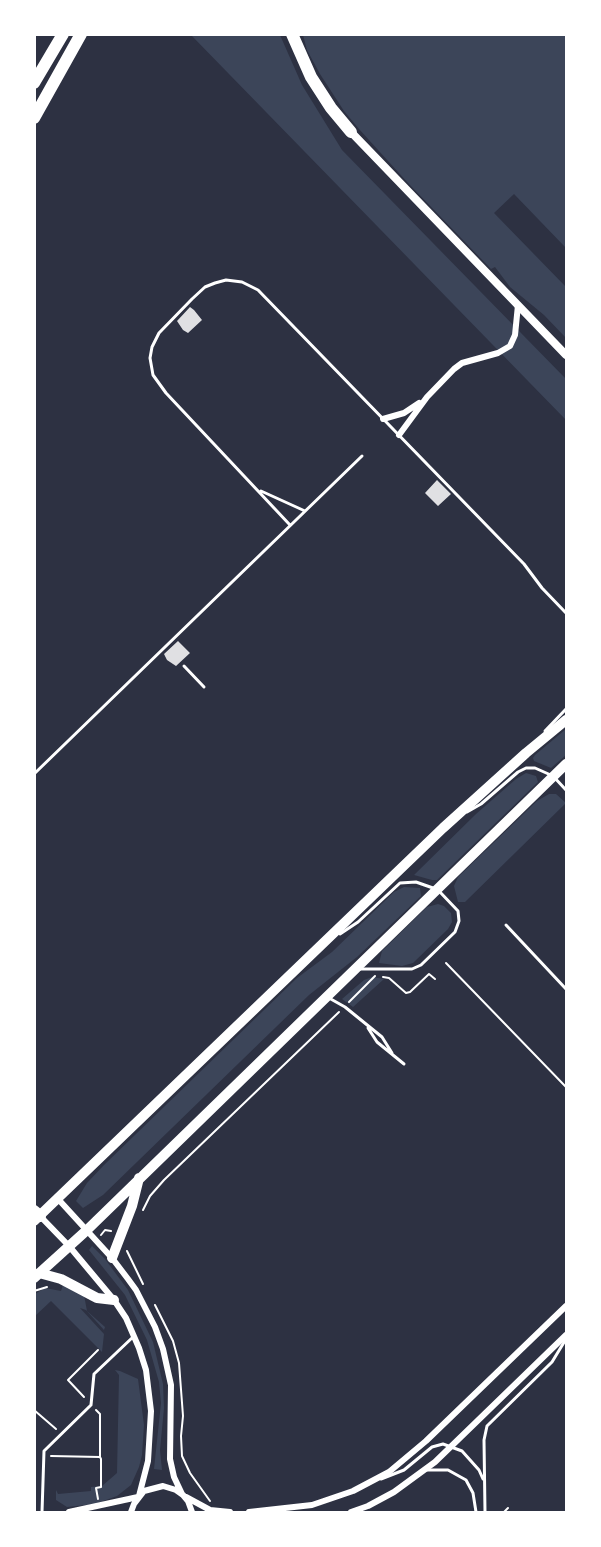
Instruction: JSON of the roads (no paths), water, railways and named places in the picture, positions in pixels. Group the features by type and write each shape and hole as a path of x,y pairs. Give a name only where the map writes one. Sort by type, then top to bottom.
{"highway":[{"path":"34,83 63,34"},
{"path":"34,118 81,34"},
{"path":"292,34 311,77 331,108 351,132"}],"main road":[{"path":"36,1216 59,1200 443,828 526,753 567,720"},
{"path":"37,1275 87,1230 567,764"},
{"path":"112,1258 132,1206 139,1178"},
{"path":"37,1275 62,1279 98,1298 114,1300"}],"street":[{"path":"351,132 567,355"},
{"path":"399,435 444,377 462,363 498,353 510,346 515,335 518,305"},
{"path":"383,419 404,413 427,397"},
{"path":"59,1200 112,1258 136,1290 156,1327 163,1349 171,1394 170,1459 174,1477 192,1512"},
{"path":"36,1216 69,1246 114,1300 135,1336 146,1370 151,1411 148,1461 139,1497 131,1512"},
{"path":"249,1512 312,1505 370,1483 402,1463 567,1306"},
{"path":"351,1512 394,1492 423,1472 567,1336"},
{"path":"69,1512 139,1497 150,1488 163,1486 170,1487 210,1510 230,1512"}],"lane":[{"path":"290,525 260,490 166,393 153,375 150,358 155,340 171,320 206,287 226,280 242,282 258,290 524,564 542,588 567,613"},
{"path":"34,774 362,456"},
{"path":"260,490 305,511"},
{"path":"184,666 204,687"},
{"path":"526,753 556,718 567,710"},
{"path":"443,828 481,804 522,769 536,768 553,776 567,790"},
{"path":"320,947 358,922 400,883 416,882 437,889 458,911 459,921 455,932 421,964 412,969 356,969"},
{"path":"506,925 567,989"},
{"path":"325,997 345,1007 367,1026 377,1042 404,1064"},
{"path":"42,1512 44,1451 91,1405 94,1374 135,1336"},
{"path":"485,1512 484,1440 487,1426 552,1362 567,1336"},
{"path":"370,1483 404,1470 435,1445 443,1444 462,1451 479,1470 484,1487"},
{"path":"423,1472 430,1469 442,1469 462,1477 471,1488 476,1512"}]}
